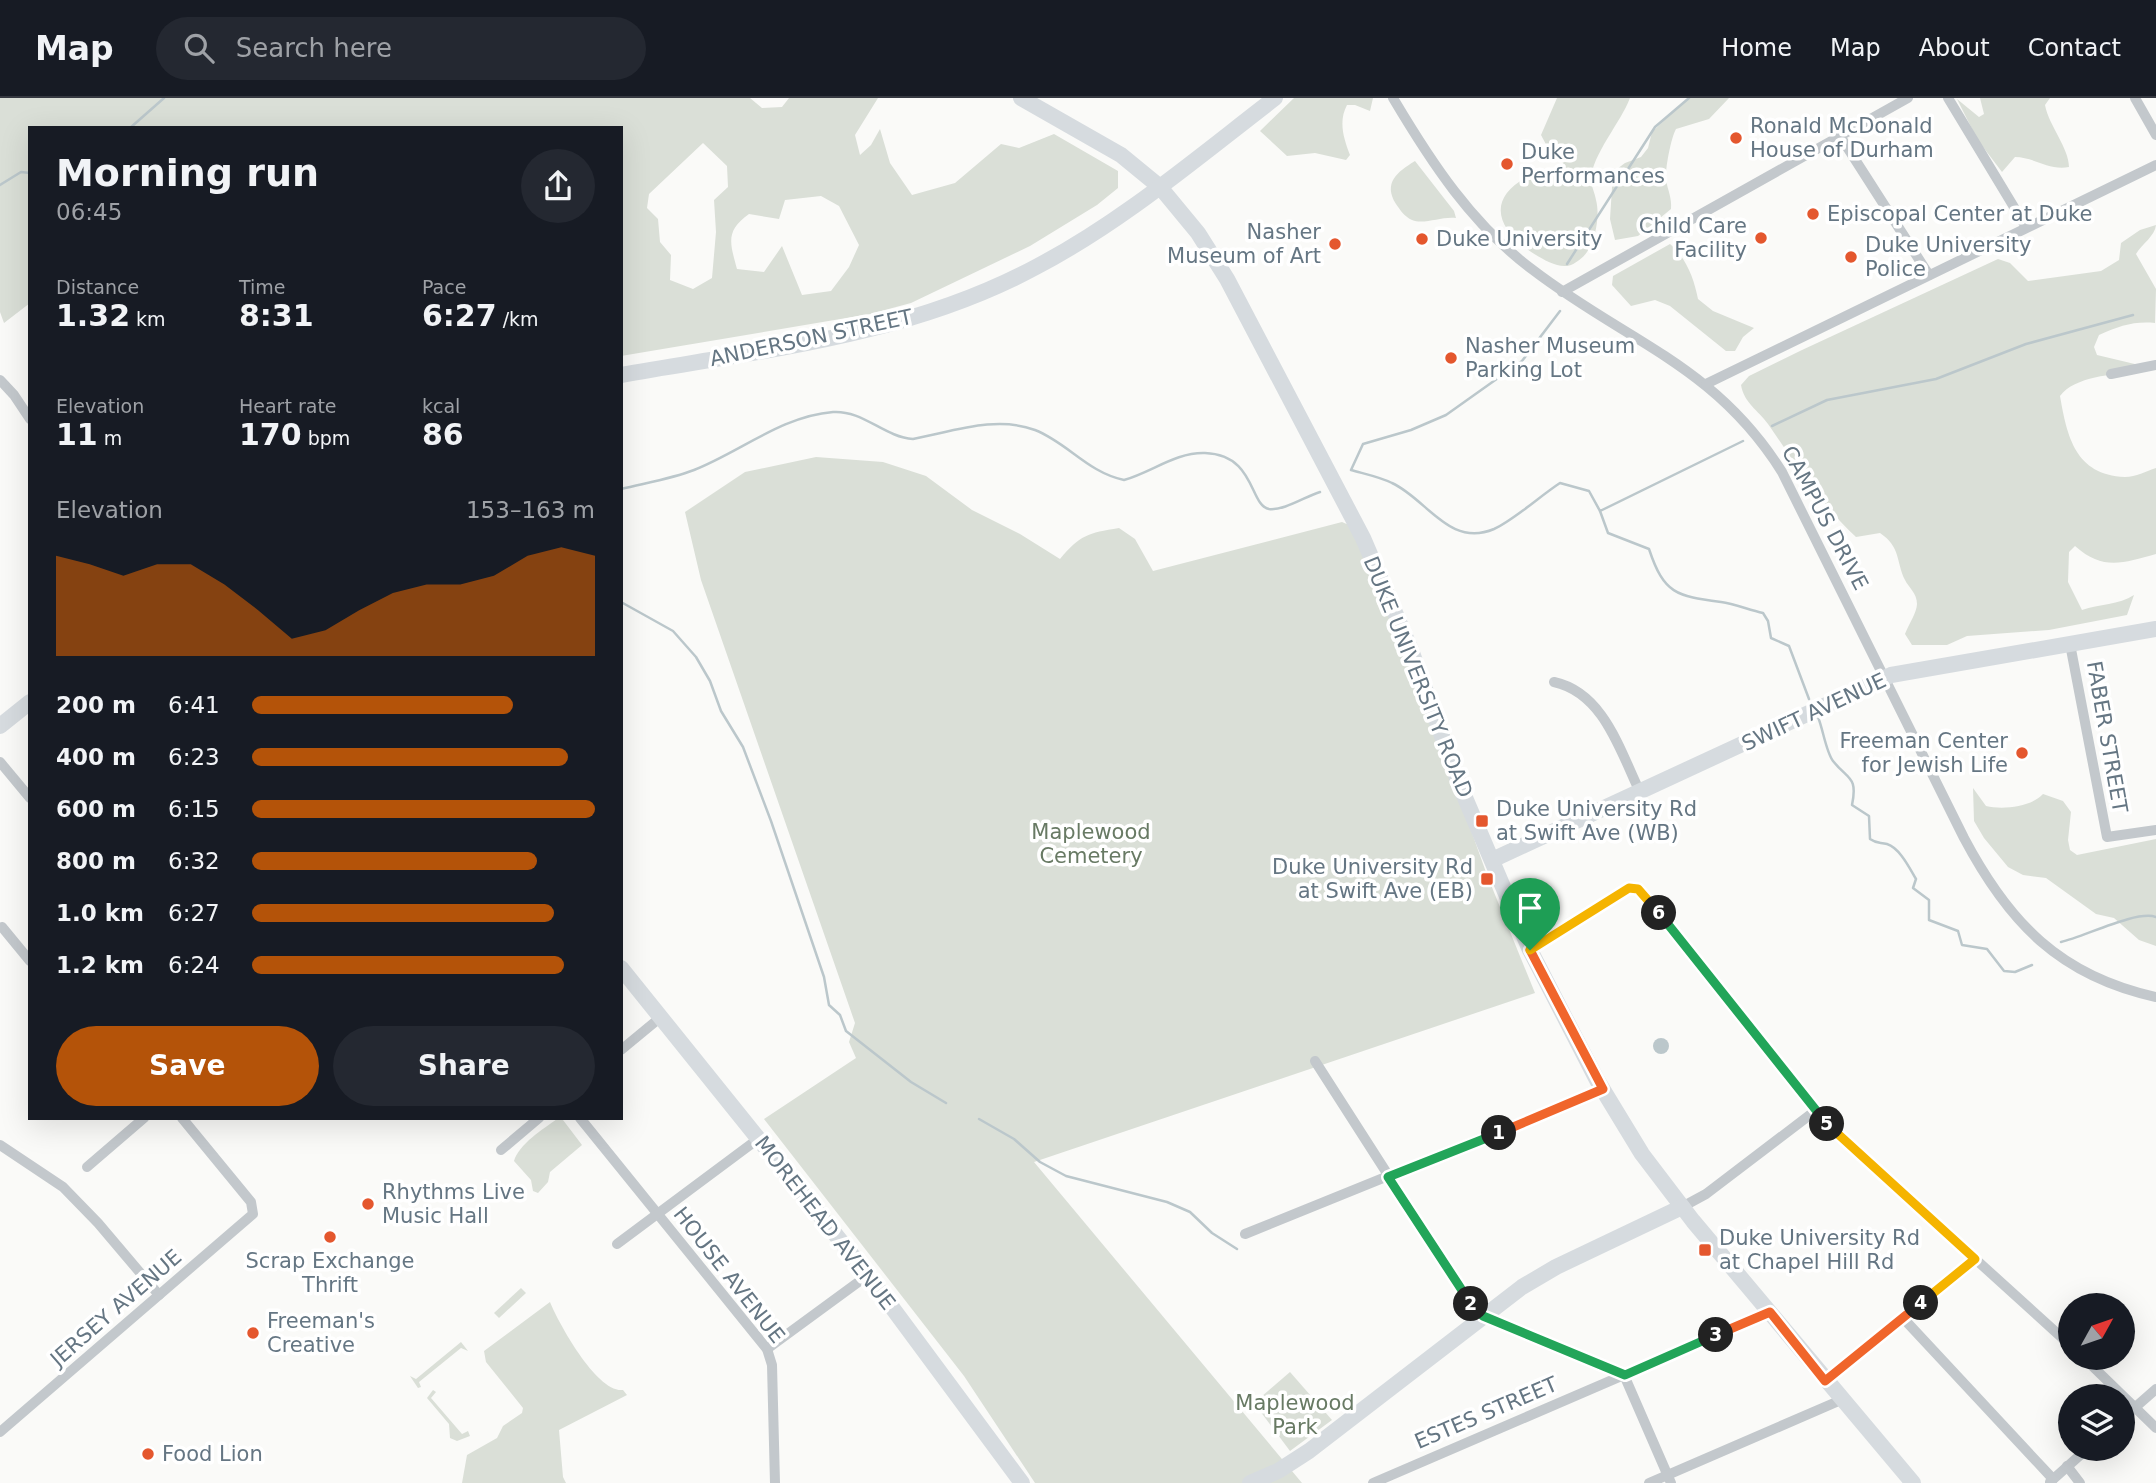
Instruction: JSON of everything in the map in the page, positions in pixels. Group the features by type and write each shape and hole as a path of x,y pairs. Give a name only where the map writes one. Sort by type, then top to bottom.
{"street":[{"name":"DUKE UNIVERSITY ROAD","path":"1021,98 1101,141 1160,187 1198,233 1227,279 1363,538 1411,650 1460,786 1530,950 1603,1089 1642,1154 1682,1207 1913,1483"},
{"name":"ANDERSON STREET","path":"623,375 835,338 929,313 1034,269 1160,187 1275,98"},
{"name":"CAMPUS DRIVE","path":"1393,98 1440,173 1469,210 1511,253 1562,292 1647,343 1706,384 1752,428 1782,472 1982,872 2006,908 2039,942 2065,961 2113,986 2156,998"},
{"path":"1562,292 1908,98"},
{"path":"1948,98 2025,227"},
{"path":"2136,98 2156,135"},
{"path":"1840,135 1929,275"},
{"path":"1706,384 2156,165"},
{"path":"2111,374 2156,365"},
{"path":"0,380 28,416"},
{"name":"SWIFT AVENUE","path":"1492,860 1884,678 2156,629"},
{"name":"FABER STREET","path":"2070,644 2107,837 2156,830"},
{"path":"1554,682 1569,685 1595,706 1640,792"},
{"path":"0,726 28,704"},
{"path":"0,762 28,796"},
{"path":"1530,950 1629,888 1638,889 1815,1111 2058,1334"},
{"path":"2,927 28,959"},
{"name":"MOREHEAD AVENUE","path":"623,970 868,1275 1022,1483"},
{"path":"623,1048 661,1017"},
{"path":"1315,1061 1474,1309 1483,1316 1625,1375 1670,1479"},
{"path":"1245,1234 1603,1089"},
{"path":"1250,1483 1278,1471 1309,1451 1483,1316 1548,1271 1706,1194 1815,1111"},
{"path":"87,1167 142,1120"},
{"name":"JERSEY AVENUE","path":"0,1432 250,1217 254,1210 251,1202 184,1120"},
{"path":"500,1150 538,1120"},
{"name":"HOUSE AVENUE","path":"582,1120 767,1349 772,1365 775,1483"},
{"path":"617,1244 758,1139"},
{"path":"0,1145 63,1187 98,1223 159,1295"},
{"path":"1825,1381 1975,1259"},
{"path":"767,1349 868,1275"},
{"name":"ESTES STREET","path":"1373,1483 1770,1312"},
{"path":"1903,1318 2050,1481 2073,1461"},
{"path":"2097,1370 2156,1428"},
{"path":"2136,1407 2156,1389"},
{"path":"1649,1483 1670,1479 1841,1400"},
{"path":"2067,1466 2080,1483"}],"green space":[{"path":"0,98 750,98 762,108 782,107 789,98 878,98 855,135 860,155 871,145 880,129 890,163 912,195 955,183 1001,144 1019,148 1054,134 1118,171 1118,188 1097,205 1030,246 911,303 870,314 623,356 623,126 28,126 28,305 4,323 0,312","holes":["703,143 727,166 728,187 714,200 716,232 712,278 693,289 670,280 671,255 660,242 658,219 647,208 649,194","821,196 839,206 859,245 849,267 831,291 802,295 782,246 764,272 737,269 731,238 736,226 749,214 779,219 785,200"]},
{"path":"1294,98 1373,98 1370,111 1347,105 1344,111 1342,124 1350,155 1346,160 1315,153 1287,156 1260,131"},
{"path":"1557,98 1630,98 1601,149 1593,170 1591,182 1598,212 1593,240 1583,257 1566,266 1546,261 1515,239 1502,219 1501,209 1509,190 1519,182 1537,173 1564,167 1561,157 1549,150 1541,135"},
{"path":"1688,98 1729,98 1709,119 1676,129 1670,146 1666,175 1671,209 1638,236 1615,240 1610,219 1613,172 1625,163 1641,157 1648,148 1652,132"},
{"path":"1980,98 2050,98 2045,105 2066,152 2069,167 2055,167 2015,157 2002,172 1977,139 1957,99 1979,117 1984,114"},
{"path":"1415,161 1454,211 1456,218 1417,221 1407,217 1399,209 1392,197 1392,184 1403,169"},
{"path":"2156,225 2151,236 2136,254 2156,289 2155,323 2133,324 2113,329 2099,335 2094,347 2097,355 2139,365 2136,371 2085,380 2067,389 2060,396 2070,439 2084,461 2108,475 2125,477 2156,468 2156,554 2114,563 2095,559 2075,546 2069,552 2068,582 2082,610 2122,601 2134,595 2127,615 2049,630 1967,636 1947,645 1912,645 1905,634 1916,611 1917,600 1905,580 1891,544 1880,533 1856,537 1843,524 1799,469 1768,424 1748,402 1741,385 1749,376 1802,350 1998,259 2010,263 2028,281 2101,271 2119,260 2121,243 2140,230"},
{"path":"1670,244 1689,270 1698,299 1713,311 1754,328 1743,337 1735,351 1726,351 1670,306 1655,300 1631,306 1612,285 1613,276"},
{"name":"Maplewood Cemetery","path":"816,457 883,462 926,476 972,510 1020,534 1060,559 1085,536 1119,528 1135,539 1153,571 1342,522 1349,525 1407,651 1487,875 1535,993 1034,1162 1302,1483 1035,1483 964,1376 764,1119 856,1058 849,1042 855,1023 701,580 685,512 745,472"},
{"path":"1973,788 1986,806 2024,805 2043,794 2063,801 2071,812 2068,840 2070,850 2077,855 2156,839 2156,946 2139,940 2114,918 2096,914 2046,878 2023,875 2008,867 1974,821"},
{"path":"556,1120 563,1120 582,1145 550,1172 548,1182 538,1193 533,1191 531,1180 514,1161 526,1143"},
{"path":"521,1288 526,1293 499,1318 494,1313"},
{"path":"550,1302 570,1340 591,1369 602,1381 613,1388 623,1390 627,1395 559,1430 563,1477 566,1483 462,1483 467,1455 497,1438 503,1426 522,1413 523,1408 486,1362 484,1351"},
{"path":"461,1342 468,1351 461,1348 419,1382 421,1387 418,1388 410,1376 416,1379"},
{"name":"Maplewood Park","path":"1290,1372 1332,1420 1290,1451 1254,1403"},
{"path":"433,1390 436,1392 431,1398 462,1434 468,1431 470,1436 457,1441 450,1438 449,1424 427,1398"}],"shaded area":[{"path":"1661,1038 1669,1046 1661,1054 1653,1046"}],"waterway":[{"path":"132,126 164,98"},
{"path":"1567,264 1655,127 1689,98"},
{"path":"0,185 21,172 28,173"},
{"path":"1560,311 1522,361 1446,415 1411,430 1363,444 1351,470 1377,477 1405,490 1451,527 1478,533 1502,525 1560,483 1589,491 1600,511 1743,441"},
{"path":"1772,426 1827,400 1936,379 2026,344 2133,315"},
{"path":"623,489 694,470 779,427 796,420 833,412 854,415 892,434 913,439 989,424 1020,426 1047,436 1099,471 1124,480 1184,456 1205,453 1222,456 1234,462 1242,471 1258,499 1269,509 1288,506 1320,492"},
{"path":"1600,511 1608,533 1649,549 1660,575 1674,590 1693,598 1763,613 1768,621 1771,638 1789,646 1809,699"},
{"path":"623,603 673,631 696,657 710,681 721,711 743,747 771,821 824,977 829,1005 840,1015 846,1031 911,1082 946,1103"},
{"path":"1818,717 1831,757 1853,783 1852,805 1869,816 1870,839 1892,846 1904,859 1916,879 1913,888 1929,900 1929,920 1958,931 1962,945 1987,949 2004,971 2015,972 2032,965"},
{"path":"2061,942 2136,917 2156,917"},
{"path":"979,1119 1014,1139 1040,1162 1066,1176 1167,1202 1190,1212 1212,1233 1237,1249"}],"place":[{"name":"Ronald McDonald House of Durham","path":"1736,138"},
{"name":"Duke Performances","path":"1507,164"},
{"name":"Episcopal Center at Duke","path":"1813,214"},
{"name":"Child Care Facility","path":"1761,238"},
{"name":"Duke University","path":"1422,239"},
{"name":"Nasher Museum of Art","path":"1335,244"},
{"name":"Duke University Police","path":"1851,257"},
{"name":"Nasher Museum Parking Lot","path":"1451,358"},
{"name":"Freeman Center for Jewish Life","path":"2022,753"},
{"name":"Duke University Rd at Swift Ave (WB)","path":"1482,821"},
{"name":"Duke University Rd at Swift Ave (EB)","path":"1487,879"},
{"name":"Rhythms Live Music Hall","path":"368,1204"},
{"name":"Scrap Exchange Thrift","path":"330,1237"},
{"name":"Duke University Rd at Chapel Hill Rd","path":"1705,1250"},
{"name":"Freeman's Creative","path":"253,1333"},
{"name":"Food Lion","path":"148,1454"}],"route":[{"path":"1629,888 1638,889 1821,1119 1975,1259 1825,1381 1770,1312 1625,1375 1483,1316 1474,1309 1388,1177 1603,1089 1530,950 1629,888"}]}
